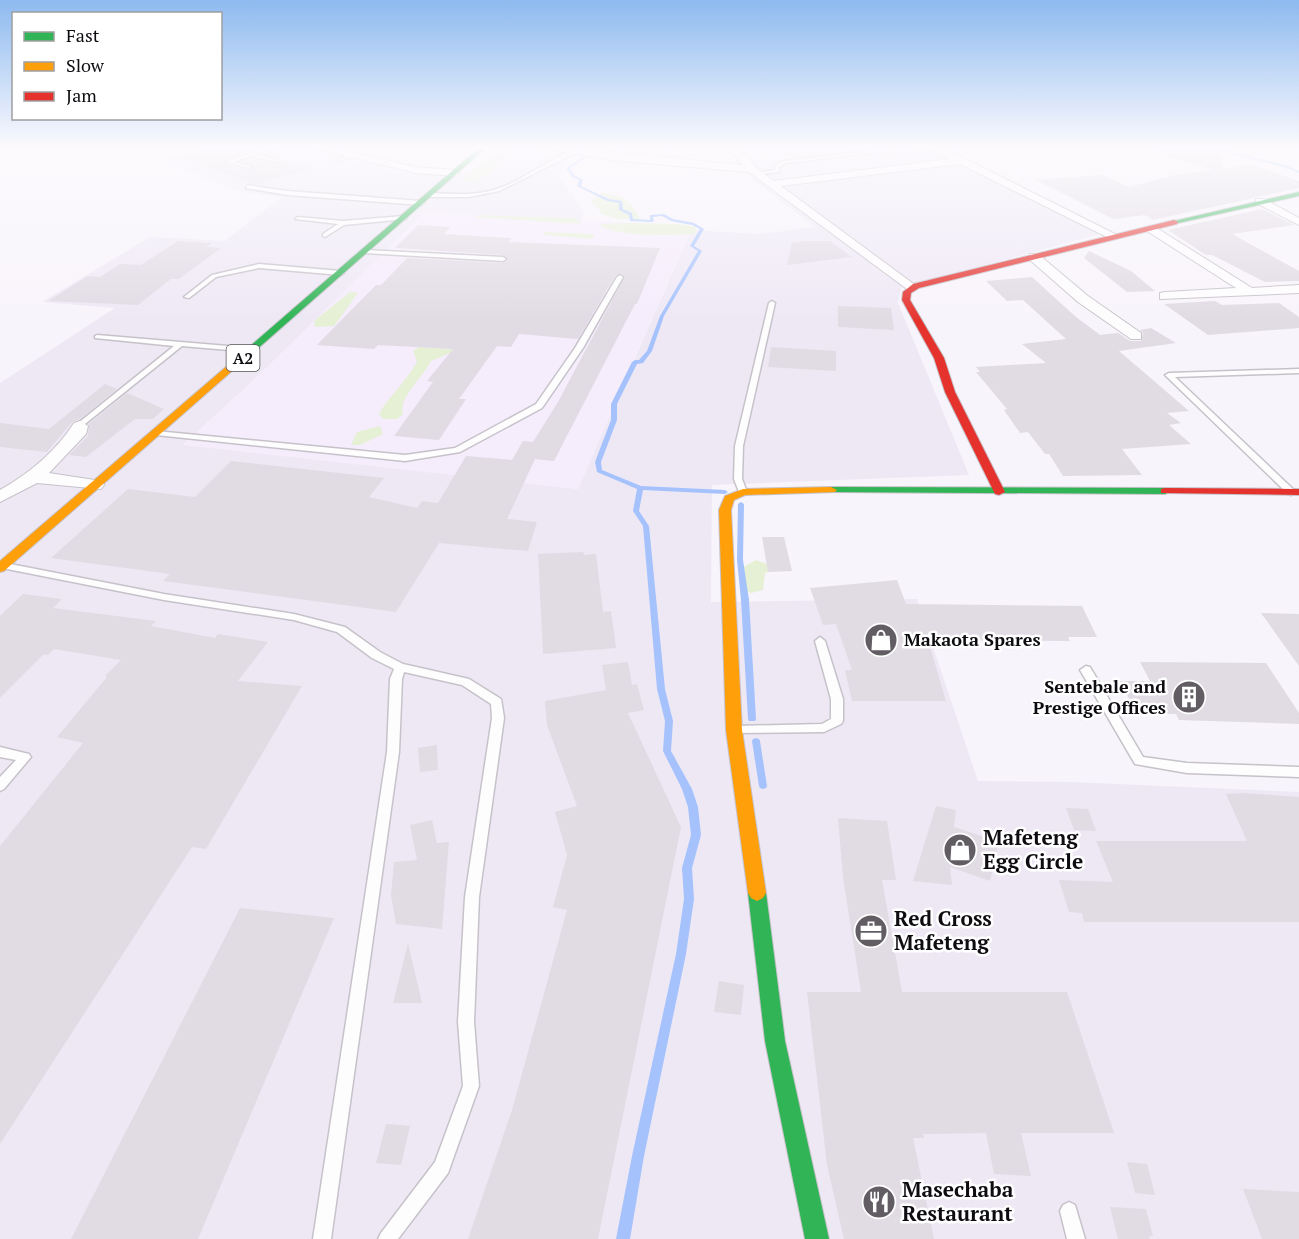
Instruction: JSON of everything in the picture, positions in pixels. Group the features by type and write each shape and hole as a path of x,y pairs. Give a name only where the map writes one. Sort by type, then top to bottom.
{"street":[{"name":"A2","path":"2,567 419,205"},
{"path":"801,205 911,288"},
{"path":"1049,205 1113,236"},
{"path":"999,492 965,418 950,392 939,358 906,300 906,292 911,288 1245,205"},
{"path":"1267,205 1299,222"},
{"path":"1151,228 1247,290"},
{"path":"1034,257 1083,299 1136,336"},
{"path":"1165,296 1299,289"},
{"path":"0,497 34,478 78,434 80,426"},
{"path":"34,478 65,479 95,485"},
{"path":"817,1239 775,1041 745,797 734,730 725,510 729,498 743,492 788,490 1295,492"}],"lane":[{"path":"298,219 343,223 404,218"},
{"path":"325,235 343,223"},
{"path":"366,252 503,259"},
{"path":"187,297 214,276 259,266 341,273"},
{"path":"156,433 405,458 457,450 539,406 579,348 620,277"},
{"path":"743,492 738,479 739,446 772,303"},
{"path":"97,337 253,350"},
{"path":"80,426 179,345"},
{"path":"1295,492 1169,375 1299,371"},
{"path":"2,567 303,620 341,629 376,655 400,667 465,682 497,702 498,718 472,897 466,1022 471,1086 442,1167 387,1239"},
{"path":"734,730 824,728 837,720 837,699 820,641"},
{"path":"321,1239 376,879 393,752 396,679 400,667"},
{"path":"1086,670 1139,760 1187,768 1299,772"},
{"path":"0,752 25,757 0,786"},
{"path":"1069,1212 1076,1239"}],"shaded area":[{"path":"272,205 579,205 584,212 582,220 426,211 257,377 184,444 578,489 691,230 761,234 815,227 786,205 1042,205 1100,234 901,288 898,303 969,475 712,485 711,602 917,599 978,781 1071,782 1299,792 1299,1239 0,1239 0,383 115,308 42,302 150,237 225,241"},
{"path":"426,211 692,226 578,489 183,445 257,377"}],"green space":[{"path":"594,205 630,205 640,219 619,219 601,214"},
{"path":"478,215 575,218 582,224 475,217"},
{"path":"601,224 679,224 696,227 696,231 693,234 646,235 601,227"},
{"path":"543,232 594,234 592,239 545,235"},
{"path":"350,292 358,293 334,326 315,327 314,321"},
{"path":"419,347 452,349 452,352 431,361 404,401 403,414 397,419 383,419 379,414 414,367 417,361 413,351"},
{"path":"380,426 383,434 360,445 351,445 357,432"},
{"path":"756,560 767,564 768,572 765,573 763,590 751,593 744,590 742,568"}],"building":[{"path":"1085,205 1222,205 1153,220 1145,215 1113,219"},
{"path":"1262,209 1294,225 1232,234 1299,271 1299,281 1265,282 1212,255 1206,255 1168,230"},
{"path":"418,225 450,227 444,234 512,238 508,242 660,248 637,304 554,461 535,459 507,519 537,522 528,551 439,543 396,612 163,581 170,574 51,558 128,489 195,497 231,461 384,478 369,497 417,508 422,501 438,503 466,456 512,460 523,441 533,442 558,402 625,276 621,273 615,276 578,339 519,334 511,347 497,346 459,399 466,399 439,440 394,436 433,382 427,381 453,349 378,345 374,349 317,345 376,285 381,285 407,258 503,263 508,260 503,255 395,248"},
{"path":"178,241 212,243 206,247 221,248 179,279 171,279 138,305 48,301 88,276 100,277 120,264 141,265"},
{"path":"830,241 852,257 787,265 792,243"},
{"path":"1089,251 1131,271 1155,291 1127,292 1084,258"},
{"path":"1032,277 1076,317 1100,335 1118,333 1130,341 1141,341 1143,333 1140,330 1151,328 1176,343 1119,351 1189,411 1167,413 1181,423 1169,425 1191,444 1122,449 1142,475 1063,476 1049,454 1045,454 1028,432 1020,433 1004,410 1007,409 976,372 980,372 976,367 1046,363 1022,344 1066,339 1023,300 1007,301 986,281"},
{"path":"1215,301 1222,305 1279,303 1299,317 1299,328 1208,335 1164,304"},
{"path":"838,306 891,308 894,330 838,327"},
{"path":"771,347 836,351 836,371 768,367"},
{"path":"105,384 117,389 80,419 72,422 47,452 0,447 0,423 49,429"},
{"path":"127,393 164,409 153,419 135,419 86,457 69,455 88,436 89,424"},
{"path":"762,537 784,537 792,571 768,572"},
{"path":"583,552 584,555 596,554 603,612 611,611 616,648 543,654 538,554"},
{"path":"897,580 906,604 1082,606 1097,637 1068,637 1070,641 928,640 946,701 852,701 845,670 852,670 836,624 823,625 810,588"},
{"path":"23,594 62,599 53,608 156,621 151,626 215,638 218,634 268,642 238,681 302,686 206,849 192,847 0,1144 0,846 83,743 57,737 107,677 105,676 121,660 54,649 48,655 44,654 0,698 0,616"},
{"path":"1261,613 1299,614 1299,666"},
{"path":"628,662 632,685 637,684 644,710 628,713 681,827 598,1239 468,1239 512,1110 567,910 553,907 567,855 555,812 577,806 547,725 545,701 606,690 602,665"},
{"name":"Sentebale and Prestige Offices","path":"1140,662 1266,663 1299,713 1299,724 1179,720 1176,714 1137,714 1120,681 1150,681"},
{"path":"437,745 438,770 420,772 418,748"},
{"path":"1226,794 1299,797 1299,922 1084,922 1082,913 1069,912 1059,880 1113,882 1096,841 1247,841"},
{"name":"Mafeteng Egg Circle","path":"936,806 956,810 954,827 999,842 990,881 950,867 952,885 913,881"},
{"path":"1066,808 1088,809 1096,831 1074,830"},
{"path":"838,818 887,821 896,880 882,880 902,992 1067,992 1114,1133 1021,1133 1031,1176 994,1174 986,1133 923,1134 924,1138 913,1138 934,1239 844,1239 827,1165 807,992 861,992 843,877"},
{"path":"432,820 437,843 449,842 442,929 396,924 391,895 394,862 417,860 410,825"},
{"path":"240,908 334,918 198,1239 71,1239"},
{"path":"408,943 422,1003 393,1003"},
{"path":"719,981 744,985 741,1015 714,1012"},
{"path":"386,1124 410,1126 401,1165 376,1163"},
{"path":"1127,1162 1147,1164 1155,1195 1135,1193"},
{"path":"1243,1189 1299,1192 1299,1239 1262,1239"},
{"path":"1110,1207 1146,1209 1153,1236 1149,1236 1150,1239 1118,1239"}],"waterway":[{"path":"621,205 621,210 631,214 631,220 652,221 651,216 663,215 702,229 692,246 700,251 662,316 649,351 641,362 635,362 614,404 614,420 598,462 599,471 640,488"},
{"path":"623,1239 638,1156 681,954 689,899 687,868 696,835 693,807 687,789 667,751 669,721 661,689 646,526 636,511 640,488"},
{"path":"640,488 725,492"},
{"path":"741,504 740,560 745,600 752,719"},
{"path":"756,741 763,786"}],"traffic: fast":[{"path":"244,356 418,205"},
{"path":"1174,222 1251,205"},
{"path":"831,490 1165,491"},
{"path":"757,893 775,1041 817,1239"}],"traffic: slow":[{"path":"0,568 244,356"},
{"path":"757,893 734,730 725,510 729,498 743,492 831,490"}],"traffic: jam":[{"path":"999,492 950,392 939,358 906,300 907,292 916,286 1174,222"},
{"path":"1165,491 1299,492"}],"place":[{"name":"Makaota Spares","path":"881,640"},
{"name":"Sentebale and Prestige Offices","path":"1189,697"},
{"name":"Mafeteng Egg Circle","path":"960,850"},
{"name":"Red Cross Mafeteng","path":"871,931"},
{"name":"Masechaba Restaurant","path":"879,1202"}]}
